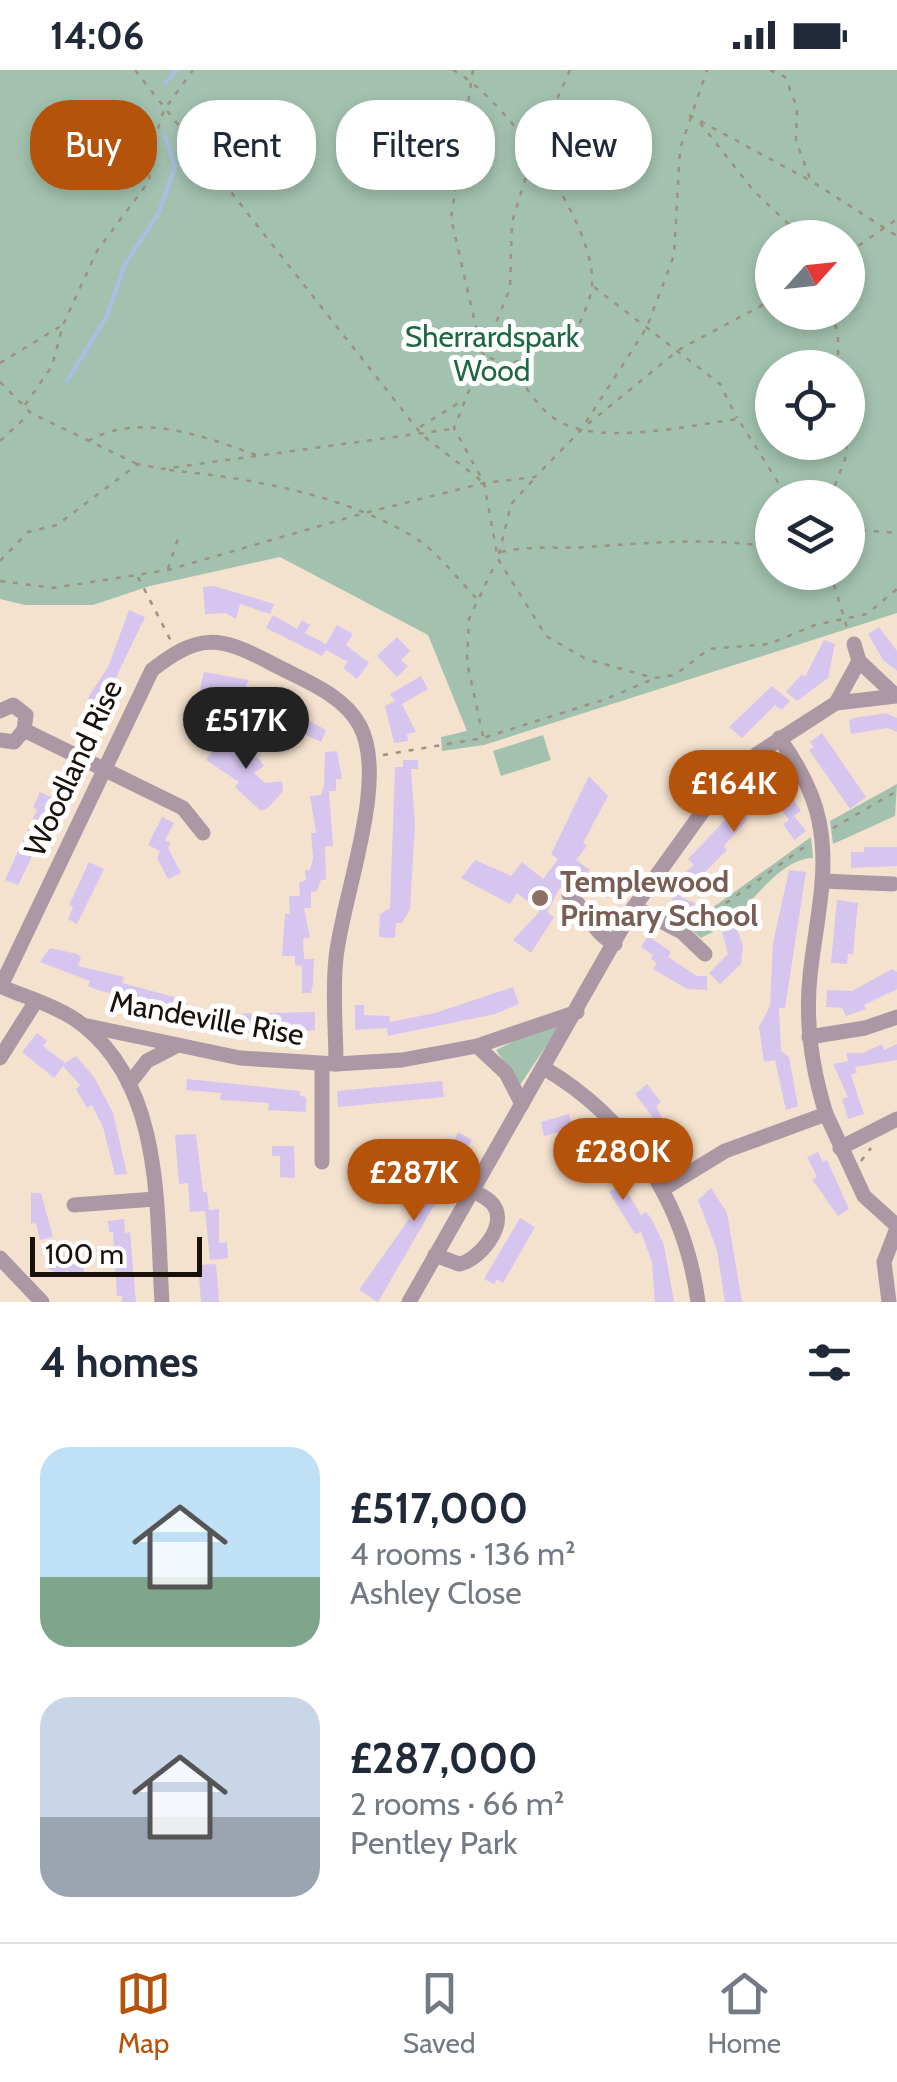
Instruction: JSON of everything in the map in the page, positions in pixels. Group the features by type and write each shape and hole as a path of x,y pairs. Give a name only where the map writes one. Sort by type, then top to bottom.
{"street":[{"path":"177,653 197,643 222,640 328,694 353,714 370,758 362,826 336,959 329,1064"},
{"path":"854,644 859,661 896,695"},
{"name":"Woodland Rise","path":"0,986 152,670 177,653"},
{"path":"836,703 859,661"},
{"path":"409,1302 634,907 708,804 757,754 836,703 896,695"},
{"path":"0,711 13,705 22,708 24,730 14,742 0,740"},
{"path":"24,730 183,808 203,833"},
{"path":"780,738 811,794 821,835 822,881 810,980 809,1037 826,1114 851,1173 872,1207 897,1227 884,1262 889,1302"},
{"path":"822,881 893,884"},
{"path":"568,895 586,908 599,936 615,944"},
{"path":"634,907 684,933 704,954"},
{"path":"0,986 83,1025 117,1062 129,1084 146,1132 162,1302"},
{"path":"0,1058 36,1001"},
{"name":"Mandeville Rise","path":"83,1025 174,1047 329,1064 402,1060 476,1046 577,1012"},
{"path":"809,1037 866,1028 897,1016"},
{"path":"476,1046 506,1072 522,1104"},
{"path":"129,1084 147,1061 174,1047"},
{"name":"Mandeville Rise","path":"322,1162 329,1064"},
{"path":"544,1068 601,1109 663,1188 689,1248 698,1302"},
{"path":"663,1188 725,1151 826,1114"},
{"path":"840,1148 897,1119"},
{"path":"435,1256 459,1264 480,1254 496,1226 497,1213 491,1202 473,1192"},
{"path":"74,1206 155,1199"},
{"path":"0,1258 42,1302"}],"path":[{"path":"135,70 422,435 484,483"},
{"path":"25,405 52,366 63,326 97,251 149,182 152,147 164,110 193,70"},
{"path":"453,70 488,94 515,130"},
{"path":"473,70 451,218 483,355"},
{"path":"557,100 570,70"},
{"path":"583,428 647,326 674,255 680,149 707,70"},
{"path":"770,70 785,77 797,107 796,141 811,180"},
{"path":"689,115 811,180 897,236"},
{"path":"700,123 753,190 784,220"},
{"path":"522,190 512,222 510,288 454,428 484,483 498,559 546,636 586,659 654,678"},
{"path":"510,365 578,328 593,286 589,253 558,190"},
{"path":"865,241 897,219"},
{"path":"593,286 680,349 720,384 777,480"},
{"path":"483,738 467,662 469,619 498,559 511,504 583,428 680,349 755,309"},
{"path":"0,363 63,326"},
{"path":"483,355 510,365 552,418 583,428 614,434 738,419"},
{"path":"0,382 30,413 138,464 292,488 416,538 480,602"},
{"path":"417,428 462,402"},
{"path":"0,441 30,413"},
{"path":"88,440 114,426 190,432 260,457"},
{"path":"162,470 454,428"},
{"path":"0,561 28,532 57,524 138,464"},
{"path":"0,581 53,588 138,576 484,483 535,477"},
{"path":"865,531 897,534"},
{"path":"168,570 180,532"},
{"path":"499,552 534,544 581,548 673,539 722,539 755,544"},
{"path":"138,576 177,653"},
{"path":"370,758 483,738 606,699 654,678 674,675 709,648 769,644 815,624 867,614 897,588"},
{"path":"835,590 854,644"},
{"path":"684,933 821,835 897,791"},
{"path":"851,1173 878,1138"}],"green space":[{"name":"Sherrardspark Wood","path":"0,70 897,70 897,613 484,745 442,751 441,737 467,731 428,635 280,557 150,586 93,605 25,605 0,599"},
{"path":"543,735 551,760 501,776 493,751"},
{"path":"897,784 895,816 833,844 830,821"},
{"path":"811,837 813,858 801,860 778,874 726,924 701,938 687,926"},
{"path":"551,1023 558,1028 520,1085 496,1050"}],"building":[{"path":"214,586 274,604 270,614 240,604 236,619 226,613 205,614 203,587"},
{"path":"129,610 145,617 98,715 87,709 89,696 108,667"},
{"path":"273,615 297,629 302,620 310,625 305,633 326,644 337,625 353,634 346,645 369,663 357,679 343,668 348,662 326,650 322,656 266,628"},
{"path":"879,627 897,651 897,671 883,660 868,634"},
{"path":"397,637 410,651 401,660 408,666 397,677 377,656"},
{"path":"824,640 835,644 828,678 797,701 786,692 802,674 805,677"},
{"path":"204,672 249,680 246,686 326,730 321,742 222,696 221,700 199,694"},
{"path":"421,676 428,689 402,704 416,732 407,734 408,741 394,743 385,706 395,701 390,694"},
{"path":"772,686 790,701 782,710 775,705 742,738 729,727"},
{"path":"886,713 897,718 897,732 888,728 851,734 849,721 854,718"},
{"path":"822,733 866,797 850,809 809,750 814,747 810,742"},
{"path":"224,736 245,750 253,742 261,750 256,755 264,766 254,773 265,783 282,781 283,791 269,807 261,811 235,787 239,782 206,760"},
{"path":"337,751 342,779 336,779 336,791 329,791 333,846 325,846 326,880 321,880 317,891 311,892 311,908 304,908 310,938 303,938 304,959 314,959 311,993 302,993 302,966 295,965 295,956 282,956 285,914 290,914 289,896 300,896 299,883 306,880 305,870 310,870 313,858 311,833 316,833 310,796 321,795 325,752"},
{"path":"403,760 418,760 418,769 411,769 415,824 410,909 402,923 396,923 395,938 379,937 380,914 390,908 395,767 403,767"},
{"path":"780,771 796,793 791,796 801,811 794,816 806,831 794,840 783,824 789,820 768,792 747,810 747,820 724,846 727,850 680,897 695,903 687,920 667,911 674,896 668,893 673,883 694,865 688,859 729,816 726,812 768,772 772,777"},
{"path":"589,776 608,796 583,843 587,846 576,860 590,870 584,878 577,873 560,888 547,912 554,917 531,953 513,940 540,911 517,893 510,904 461,878 475,860 511,876 522,862 543,879 558,859 551,854"},
{"path":"40,792 59,801 18,885 5,880 37,810 33,807"},
{"path":"162,817 174,823 165,840 171,843 168,848 181,873 168,879 157,858 160,851 148,845"},
{"path":"864,847 897,847 897,866 851,868 851,852 864,852"},
{"path":"89,862 104,869 77,924 68,919 73,907 69,905"},
{"path":"789,870 806,872 785,1008 779,1008 781,1051 789,1057 798,1106 786,1110 775,1060 764,1062 759,1027 770,1006 773,943"},
{"path":"837,900 858,903 853,954 848,954 847,964 831,963"},
{"path":"736,927 743,945 741,964 720,984 709,973 728,954 722,932"},
{"path":"648,936 671,952 668,957 697,976 707,976 707,990 687,989 653,969 657,963 651,959 653,955 641,947"},
{"path":"50,948 77,954 81,957 78,966 124,977 122,983 185,1000 188,1008 215,1014 315,1012 315,1030 260,1036 188,1024 163,1015 165,1008 98,990 88,986 90,981 40,962"},
{"path":"892,969 897,972 897,989 864,1005 866,1009 846,1016 842,1008 826,1007 827,990 852,991"},
{"path":"513,987 519,1004 495,1014 388,1036 387,1028 355,1030 355,1005 364,1005 364,1015 389,1016 390,1022 435,1013"},
{"path":"37,1033 47,1041 43,1046 65,1063 76,1056 94,1077 113,1113 127,1174 115,1175 103,1127 92,1105 87,1108 76,1089 80,1085 63,1066 54,1078 22,1052"},
{"path":"882,1044 884,1050 897,1044 897,1060 855,1067 857,1073 851,1075 864,1114 848,1119 842,1099 848,1097 833,1064 848,1061 846,1053 863,1053"},
{"path":"187,1079 300,1091 300,1096 306,1097 306,1112 268,1110 269,1103 220,1100 221,1093 186,1090"},
{"path":"442,1081 444,1097 338,1107 337,1091"},
{"path":"647,1084 661,1102 656,1106 675,1144 665,1151 652,1132 657,1128 655,1120 635,1094"},
{"path":"569,1114 572,1126 581,1124 592,1130 632,1185 625,1189 641,1215 646,1212 651,1218 664,1245 674,1302 655,1302 652,1262 641,1232 635,1234 609,1192 618,1187 583,1140 566,1130 544,1136 541,1122"},
{"path":"458,1132 472,1140 378,1302 359,1290 414,1212 436,1171 440,1174"},
{"path":"196,1134 203,1192 207,1192 209,1210 219,1209 219,1243 227,1242 228,1258 210,1260 205,1211 190,1212 188,1183 179,1184 175,1135"},
{"path":"272,1146 294,1146 295,1178 280,1177 280,1156 272,1156"},
{"path":"818,1152 823,1162 827,1160 849,1209 838,1216 812,1179 817,1177 807,1157"},
{"path":"711,1188 727,1213 742,1302 725,1302 717,1250 698,1200"},
{"path":"31,1193 41,1193 53,1237 40,1240 36,1223 31,1224"},
{"path":"520,1218 535,1227 503,1283 497,1279 494,1284 484,1279"},
{"path":"124,1219 125,1233 130,1232 136,1302 122,1302 122,1296 117,1296 113,1232 109,1232 108,1221"},
{"path":"53,1251 83,1263 84,1275 66,1271 63,1276 45,1267"},
{"path":"216,1264 219,1302 201,1302 198,1265"}],"waterway":[{"path":"165,83 177,70"},
{"path":"67,381 107,316 125,264 158,214 175,167 165,136"}],"place":[{"name":"Templewood Primary School","path":"540,898"}]}
